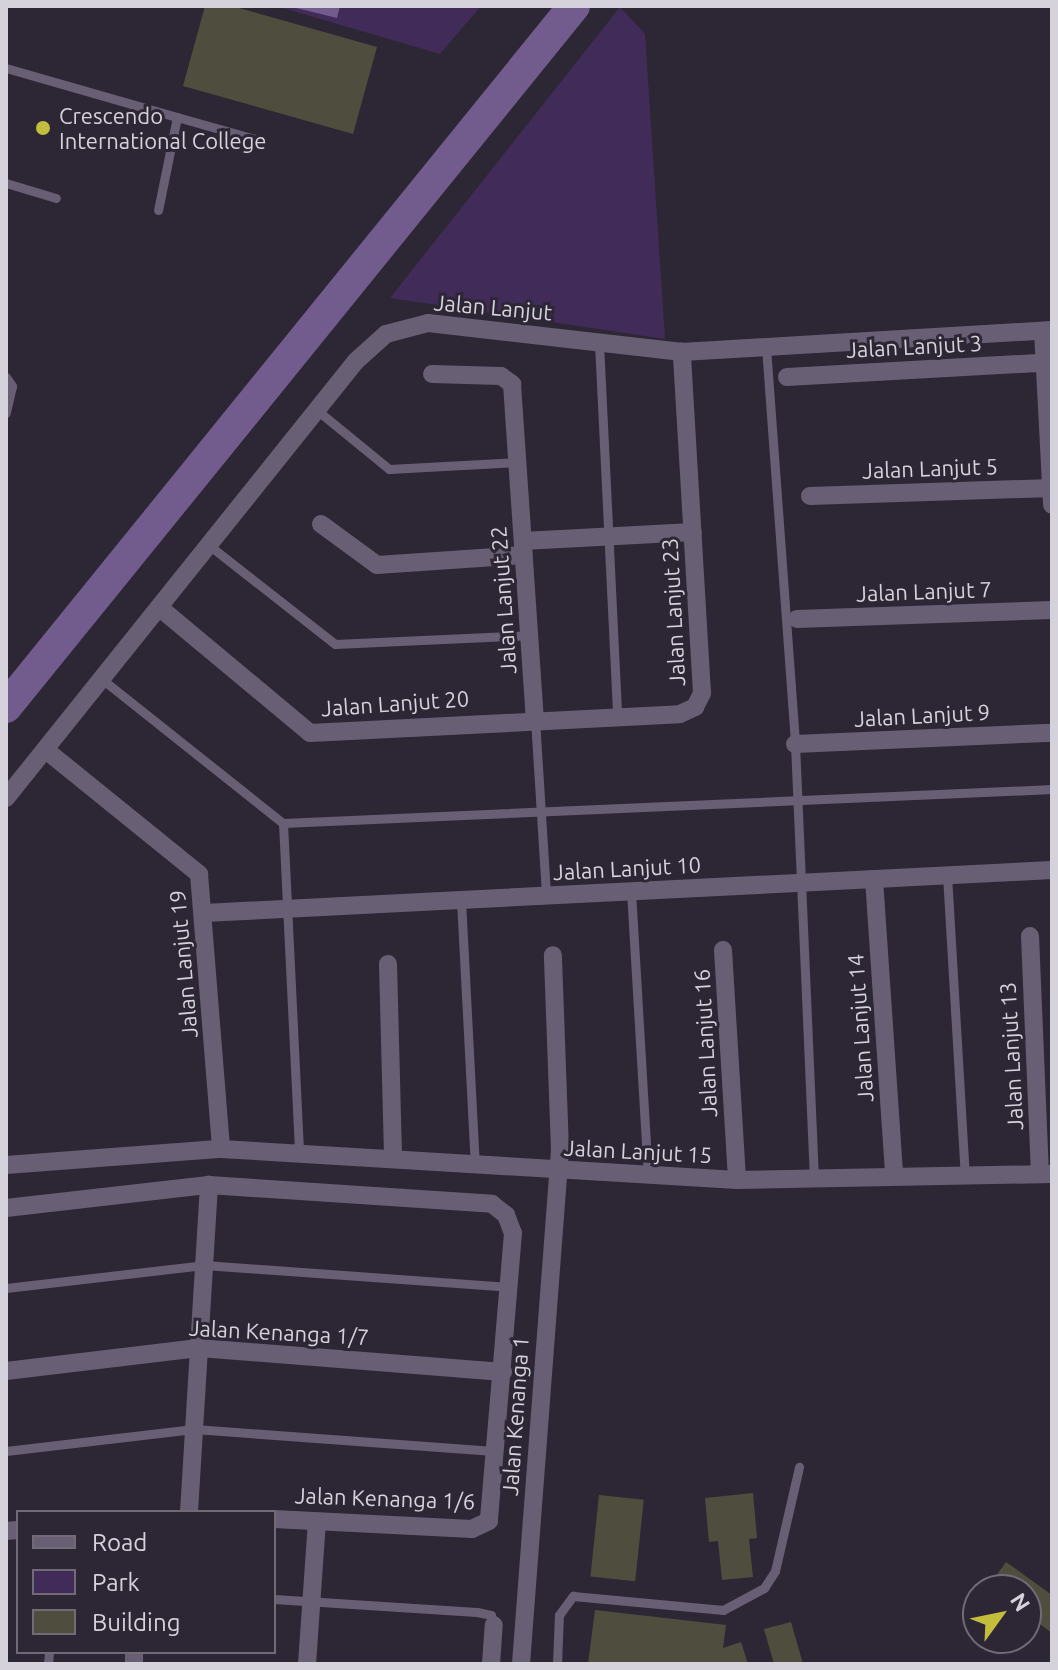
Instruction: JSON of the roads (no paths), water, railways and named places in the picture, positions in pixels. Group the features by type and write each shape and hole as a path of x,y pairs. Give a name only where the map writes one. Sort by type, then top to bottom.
{"street":[{"name":"Jalan Lanjut","path":"6,798 47,751 356,361 386,334 428,323 682,352 1047,331"},
{"path":"1047,331 1052,505"},
{"name":"Jalan Lanjut 23","path":"535,718 680,714 695,707 702,693 682,352"},
{"name":"Jalan Lanjut 3","path":"787,377 1048,362"},
{"name":"Jalan Lanjut 22","path":"432,374 510,380 519,462 535,718"},
{"name":"Jalan Lanjut 5","path":"810,496 1052,488"},
{"path":"321,524 377,565 606,537 693,532"},
{"name":"Jalan Lanjut 20","path":"160,608 310,733 535,718"},
{"name":"Jalan Lanjut 7","path":"797,619 1052,610"},
{"name":"Jalan Lanjut 9","path":"795,744 1052,733"},
{"name":"Jalan Lanjut 19","path":"47,751 190,863 203,886 221,1149"},
{"name":"Jalan Lanjut 10","path":"204,913 1052,870"},
{"name":"Jalan Lanjut 14","path":"874,879 894,1174"},
{"name":"Jalan Lanjut 13","path":"1030,936 1046,1174"},
{"name":"Jalan Lanjut 16","path":"723,950 737,1180"},
{"name":"Jalan Kenanga 1","path":"521,1664 557,1171 553,955"},
{"path":"388,964 393,1157"},
{"name":"Jalan Lanjut 15","path":"6,1165 221,1149 737,1180 894,1174 1046,1174"},
{"path":"6,1208 209,1185 492,1204 512,1227 497,1451"},
{"path":"189,1510 209,1185"},
{"name":"Jalan Kenanga 1/7","path":"6,1371 199,1348 503,1372"},
{"name":"Jalan Kenanga 1/6","path":"276,1519 472,1529 492,1517 497,1451"},
{"path":"307,1664 317,1522"},
{"path":"491,1664 494,1625"}],"lane":[{"path":"6,68 262,141"},
{"path":"158,210 177,117"},
{"path":"6,183 56,198"},
{"path":"599,342 606,537 617,715"},
{"path":"766,347 795,744 814,1178"},
{"path":"6,377 12,386 6,413"},
{"path":"318,411 389,469 519,462"},
{"path":"210,546 335,644 530,635"},
{"path":"103,680 283,823 1052,789"},
{"name":"Jalan Lanjut 22","path":"535,718 546,896"},
{"path":"283,823 299,1153"},
{"path":"947,875 965,1174"},
{"path":"631,891 648,1177"},
{"path":"461,900 475,1165"},
{"path":"6,1288 204,1265 509,1287"},
{"path":"6,1451 194,1429 497,1451"},
{"path":"557,1664 559,1615 573,1596 723,1610 768,1584 799,1467"},
{"path":"276,1599 477,1612 491,1615 494,1625"}],"waterway":[{"path":"6,707 574,6"}],"place":[{"name":"Crescendo International College","path":"43,128"}]}
